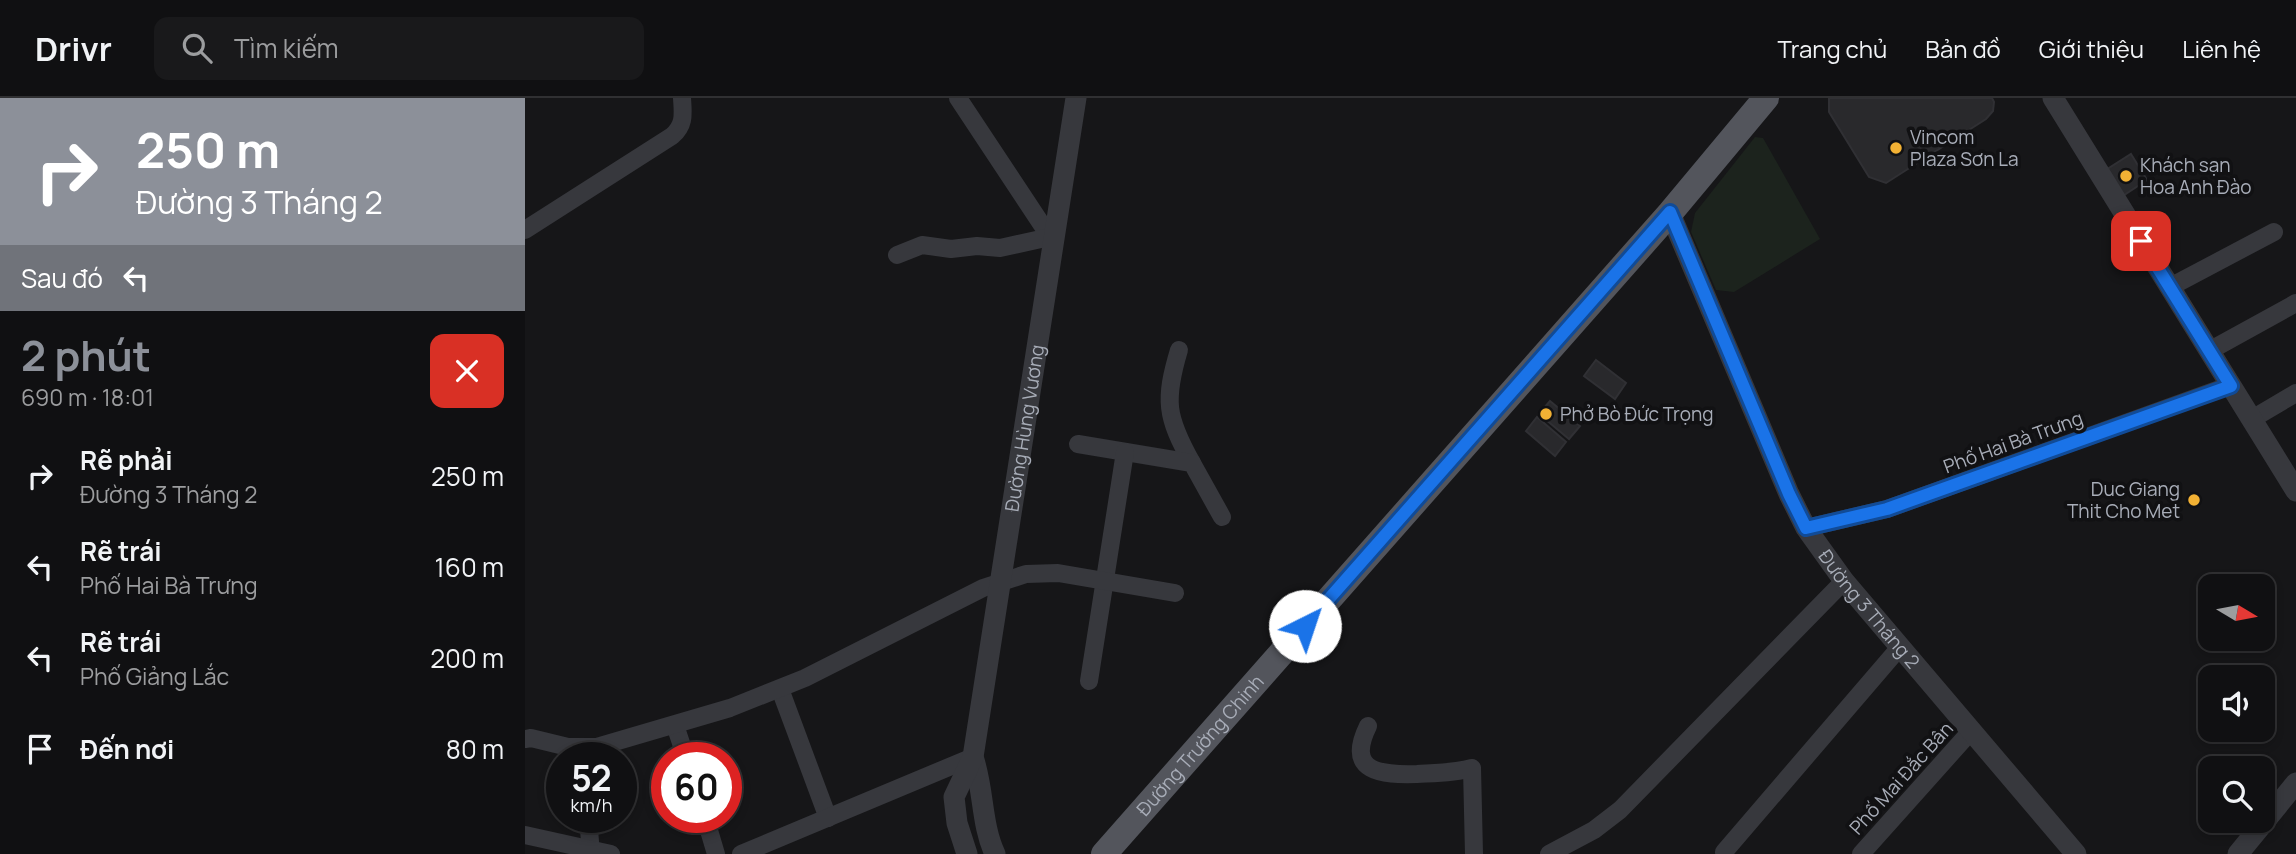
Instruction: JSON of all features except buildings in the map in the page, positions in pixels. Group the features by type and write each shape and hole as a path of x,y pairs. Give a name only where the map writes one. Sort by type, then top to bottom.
{"main road":[{"name":"Đường Trường Chinh","path":"1104,854 1670,212 1766,98"}],"street":[{"path":"525,230 680,130 683,122 682,98"},
{"path":"897,255 922,245 951,249 972,246 1000,248 1052,237 958,98"},
{"name":"Đường Hùng Vương","path":"967,854 957,823 954,797 973,757 1052,237 1076,98"},
{"path":"2053,98 2295,487"},
{"name":"Đường 3 Tháng 2","path":"1670,212 1789,494 1806,528 1844,581 2070,852"},
{"path":"2170,287 2274,232"},
{"path":"2209,351 2296,303"},
{"path":"1179,350 1170,379 1169,410 1177,436 1222,517"},
{"name":"Phố Hai Bà Trưng","path":"1806,528 1887,509 2231,386"},
{"path":"2252,419 2296,393"},
{"path":"1078,444 1192,463"},
{"path":"1089,681 1125,452"},
{"path":"618,742 730,708 780,689 829,667 983,588 1001,582 1041,572 1175,593"},
{"path":"1549,854 1594,830 1620,810 1844,581"},
{"path":"1724,852 1900,647"},
{"path":"780,689 828,818"},
{"path":"675,725 681,742"},
{"path":"1368,726 1361,744 1361,753 1374,771 1384,774 1449,773 1472,768 1474,854"},
{"name":"Phố Mai Đắc Bân","path":"1861,854 1971,731"},
{"path":"525,738 546,743"},
{"path":"741,854 973,757"},
{"name":"Đường Hùng Vương","path":"973,757 980,778 989,841 995,854"},
{"path":"2238,854 2293,795"},
{"path":"589,833 591,853"},
{"path":"710,833 716,854"},
{"path":"525,835 591,853 611,854"}],"shaded area":[{"path":"1755,137 1763,138 1820,239 1734,292 1716,290 1691,232 1695,213"}],"place":[{"name":"Vincom Plaza Sơn La","path":"1896,148"},
{"name":"Khách sạn Hoa Anh Đào","path":"2126,176"},
{"name":"Phở Bò Đức Trọng","path":"1546,414"},
{"name":"Duc Giang Thit Cho Met","path":"2194,500"}],"route":[{"path":"1305,626 1670,212 1789,494 1806,528 1887,509 2231,386 2141,241"}]}
